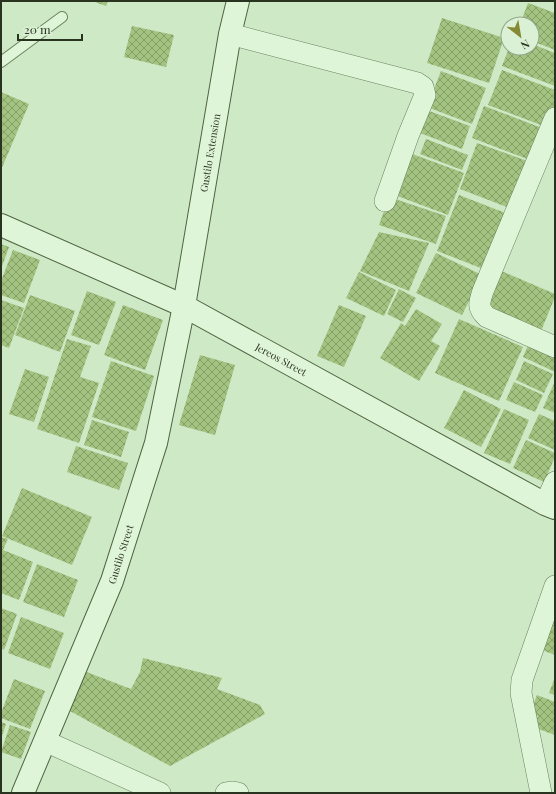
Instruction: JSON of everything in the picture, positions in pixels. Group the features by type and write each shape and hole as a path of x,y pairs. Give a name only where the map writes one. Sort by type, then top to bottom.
{"street":[{"name":"Gustilo Extension","path":"184,306 230,34 238,1"},
{"path":"230,34 417,83 423,87 425,95 408,136 385,201"},
{"path":"555,118 479,303 482,312 487,318 555,347"},
{"name":"Jereos Street","path":"1,225 184,306 550,506"},
{"name":"Gustilo Street","path":"24,793 112,581 156,443 184,306"},
{"path":"550,506 555,482"},
{"path":"541,793 521,693 522,680 555,586"},
{"path":"45,740 160,793"},
{"path":"226,793 238,793"}],"lane":[{"path":"1,62 62,17"}],"building":[{"path":"92,1 108,1 106,6"},
{"path":"528,3 555,13 555,50 540,44 540,16 523,16"},
{"path":"442,18 500,37 500,50 489,83 427,63"},
{"path":"132,26 174,35 166,67 124,57"},
{"path":"540,47 555,53 555,86 502,66 506,56 540,56"},
{"path":"502,70 555,90 555,104 546,127 488,105"},
{"path":"441,71 486,88 472,124 427,107"},
{"path":"1,92 29,104 1,170"},
{"path":"484,106 542,128 530,160 472,138"},
{"path":"421,108 470,126 462,149 412,130"},
{"path":"426,139 468,155 462,170 420,154"},
{"path":"477,143 530,162 512,209 460,189"},
{"path":"407,152 464,173 448,215 392,194"},
{"path":"459,195 508,214 486,270 437,251"},
{"path":"389,197 446,216 436,244 379,225"},
{"path":"379,232 429,243 409,291 360,271"},
{"path":"1,244 9,247 1,269"},
{"path":"13,250 40,260 24,303 1,295 1,281"},
{"path":"436,253 482,275 462,315 416,293"},
{"path":"499,270 555,294 541,331 483,307"},
{"path":"359,272 396,290 384,316 346,298"},
{"path":"399,289 416,298 403,322 387,314"},
{"path":"87,291 116,302 99,345 71,335"},
{"path":"30,295 75,311 60,352 15,335"},
{"path":"1,300 24,308 9,348 1,345"},
{"path":"123,305 163,320 145,370 104,355"},
{"path":"339,305 366,316 344,367 317,356"},
{"path":"416,309 442,324 431,341 440,346 419,381 380,358 401,323 405,326"},
{"path":"459,319 523,347 499,401 435,373"},
{"path":"67,339 91,346 80,377 99,383 79,443 37,429"},
{"path":"530,341 555,352 555,372 523,357"},
{"path":"200,355 235,365 215,435 179,425"},
{"path":"111,361 154,376 136,431 92,417"},
{"path":"524,361 553,374 544,393 516,380"},
{"path":"25,369 49,377 34,422 9,414"},
{"path":"555,381 555,413 543,408"},
{"path":"514,382 543,395 535,412 506,400"},
{"path":"464,390 501,409 481,447 444,428"},
{"path":"504,409 529,420 510,464 484,453"},
{"path":"539,414 555,421 555,450 528,438"},
{"path":"92,420 129,432 121,457 84,445"},
{"path":"526,440 555,453 555,457 544,482 513,468"},
{"path":"76,446 128,463 119,490 67,472"},
{"path":"22,488 92,517 72,565 2,536"},
{"path":"1,537 8,539 3,550 33,562 19,600 1,593"},
{"path":"37,564 78,580 64,617 23,602"},
{"path":"1,608 17,614 4,650 1,648"},
{"path":"555,614 555,655 542,650"},
{"path":"21,617 64,633 50,669 8,653"},
{"path":"143,658 222,678 217,689 260,705 265,714 170,766 70,711 76,668 131,689 140,672"},
{"path":"555,677 555,695 549,693"},
{"path":"14,679 45,691 30,729 1,718 1,713"},
{"path":"537,695 555,702 555,735 533,727 538,716 530,713"},
{"path":"1,722 6,724 1,739"},
{"path":"10,725 31,732 21,759 1,752"}]}
